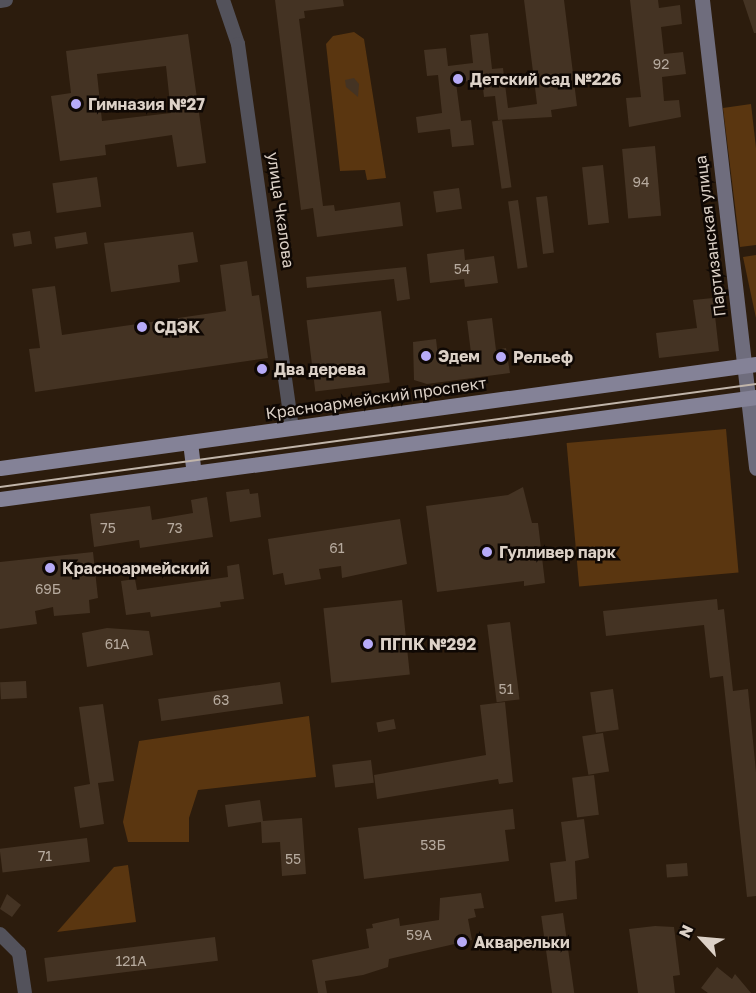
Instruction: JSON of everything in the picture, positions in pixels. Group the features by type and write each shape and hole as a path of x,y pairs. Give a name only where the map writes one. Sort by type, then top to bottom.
{"main road":[{"name":"Партизанская улица","path":"702,0 750,365 756,468"},
{"name":"Красноармейский проспект","path":"0,468 750,365"},
{"path":"0,499 752,398"},
{"path":"190,442 194,473"}],"street":[{"path":"0,1 6,0"},
{"name":"улица Чкалова","path":"223,0 238,44 292,428"},
{"path":"0,934 19,953 25,993"}],"shaded area":[{"path":"354,32 364,39 386,178 367,180 365,170 340,171 326,44 333,36"},
{"path":"751,104 756,148 756,245 740,247 723,108"},
{"path":"756,255 756,318 743,257"},
{"path":"726,429 739,572 579,586 567,443"},
{"path":"309,716 316,777 198,790 189,818 189,842 128,842 123,822 139,741"},
{"path":"128,865 136,922 57,932 114,867"}],"building":[{"path":"275,0 343,0 344,6 304,11 305,18 299,19 323,206 334,205 335,211 400,202 403,226 317,237 313,208 301,210"},
{"path":"524,0 564,0 577,106 551,110 552,117 498,120 495,96 484,97 482,79 456,83 461,121 471,120 474,145 452,147 450,129 418,133 416,117 442,113 438,75 427,76 424,50 446,48 448,66 473,63 470,35 488,33 492,69 503,68 508,108 537,104"},
{"path":"630,0 658,0 659,8 680,5 682,24 661,27 664,54 683,52 686,74 662,77 664,101 679,100 681,117 629,127 626,98 641,97"},
{"path":"743,0 756,0 756,33 754,33"},
{"name":"Гимназия №27","path":"188,34 206,163 177,167 172,135 105,145 106,155 60,161 51,96 71,93 66,51","holes":["166,66 171,113 102,121 97,74"]},
{"path":"354,78 359,84 358,97 346,87 345,80"},
{"path":"502,120 511,187 502,189 492,121"},
{"path":"655,146 661,216 628,219 622,149"},
{"path":"603,165 609,223 588,225 582,167"},
{"path":"97,177 101,207 57,213 52,183"},
{"path":"459,188 462,209 436,212 433,192"},
{"path":"547,196 554,253 543,254 536,197"},
{"path":"518,200 527,267 518,269 508,201"},
{"path":"30,231 32,244 14,247 12,234"},
{"path":"86,232 88,244 56,249 54,237"},
{"path":"193,232 198,262 178,265 180,282 111,292 104,243"},
{"path":"464,249 465,260 494,256 498,283 465,287 464,279 430,283 427,254"},
{"path":"247,261 252,296 259,295 268,358 35,392 29,349 40,348 32,289 55,286 62,335 226,311 220,265"},
{"path":"406,267 410,299 397,301 394,279 307,288 306,277"},
{"path":"713,298 719,351 659,358 656,333 697,328 693,300"},
{"path":"381,311 390,382 315,392 307,320"},
{"path":"492,318 496,350 506,348 510,373 427,384 414,380 413,342 436,339 438,357 471,353 467,321"},
{"name":"Гулливер парк","path":"523,487 532,523 538,523 545,583 524,586 524,581 437,592 426,506 508,495"},
{"path":"249,489 250,494 258,493 261,517 230,522 226,492"},
{"path":"207,497 213,537 140,548 139,540 94,547 90,514 150,506 152,520 193,513 191,500"},
{"path":"400,519 407,564 342,578 341,566 319,569 321,579 285,585 283,573 273,575 268,539"},
{"path":"93,552 98,598 89,600 90,613 54,616 53,607 35,611 37,624 0,629 0,562"},
{"path":"239,564 244,599 220,602 221,607 151,617 150,612 126,615 121,581 135,579 137,590 228,577 227,566"},
{"path":"717,599 718,610 724,609 733,691 748,689 756,772 756,896 747,897 723,676 710,678 704,625 606,636 603,611"},
{"name":"ПГПК №292","path":"402,600 410,675 331,683 323,608"},
{"path":"510,622 520,699 497,702 487,625"},
{"path":"107,628 149,631 153,655 87,667 82,633"},
{"path":"26,681 27,698 1,699 0,682"},
{"path":"280,682 283,704 161,721 158,699"},
{"path":"613,689 619,730 596,733 590,692"},
{"path":"505,702 513,782 499,784 498,779 377,799 374,775 486,755 480,705"},
{"path":"103,704 114,781 98,783 104,824 80,828 74,787 90,784 79,707"},
{"path":"394,719 396,729 378,732 376,722"},
{"path":"603,733 609,772 588,775 582,736"},
{"path":"371,760 374,783 335,788 332,765"},
{"path":"594,775 599,815 577,817 572,778"},
{"path":"260,800 263,821 302,818 306,874 282,876 280,842 262,843 261,822 228,827 225,805"},
{"path":"513,809 515,829 505,830 509,861 364,879 358,828"},
{"path":"584,819 589,858 575,861 577,899 555,902 550,863 566,861 561,822"},
{"path":"87,838 90,862 3,873 0,849"},
{"path":"687,863 688,876 667,877 666,864"},
{"path":"481,893 484,908 474,909 476,917 468,919 472,940 389,959 388,967 363,975 325,981 327,993 318,993 312,960 369,948 366,929 373,928 372,924 399,918 400,926 439,920 440,898"},
{"path":"7,894 21,905 12,917 0,909"},
{"path":"563,913 574,993 552,993 541,916"},
{"path":"655,926 674,927 680,975 673,976 675,993 638,993 629,929"},
{"path":"215,937 218,961 47,982 44,958"},
{"path":"717,967 732,979 735,974 751,993 708,993 701,988"}],"tram line":[{"path":"0,487 756,384"}],"place":[{"name":"Детский сад №226","path":"458,79"},
{"name":"Гимназия №27","path":"76,104"},
{"name":"СДЭК","path":"142,327"},
{"name":"Эдем","path":"426,356"},
{"name":"Рельеф","path":"501,357"},
{"name":"Два дерева","path":"262,369"},
{"name":"Гулливер парк","path":"487,552"},
{"name":"Красноармейский","path":"50,568"},
{"name":"ПГПК №292","path":"368,644"},
{"name":"Акварельки","path":"462,942"}]}
